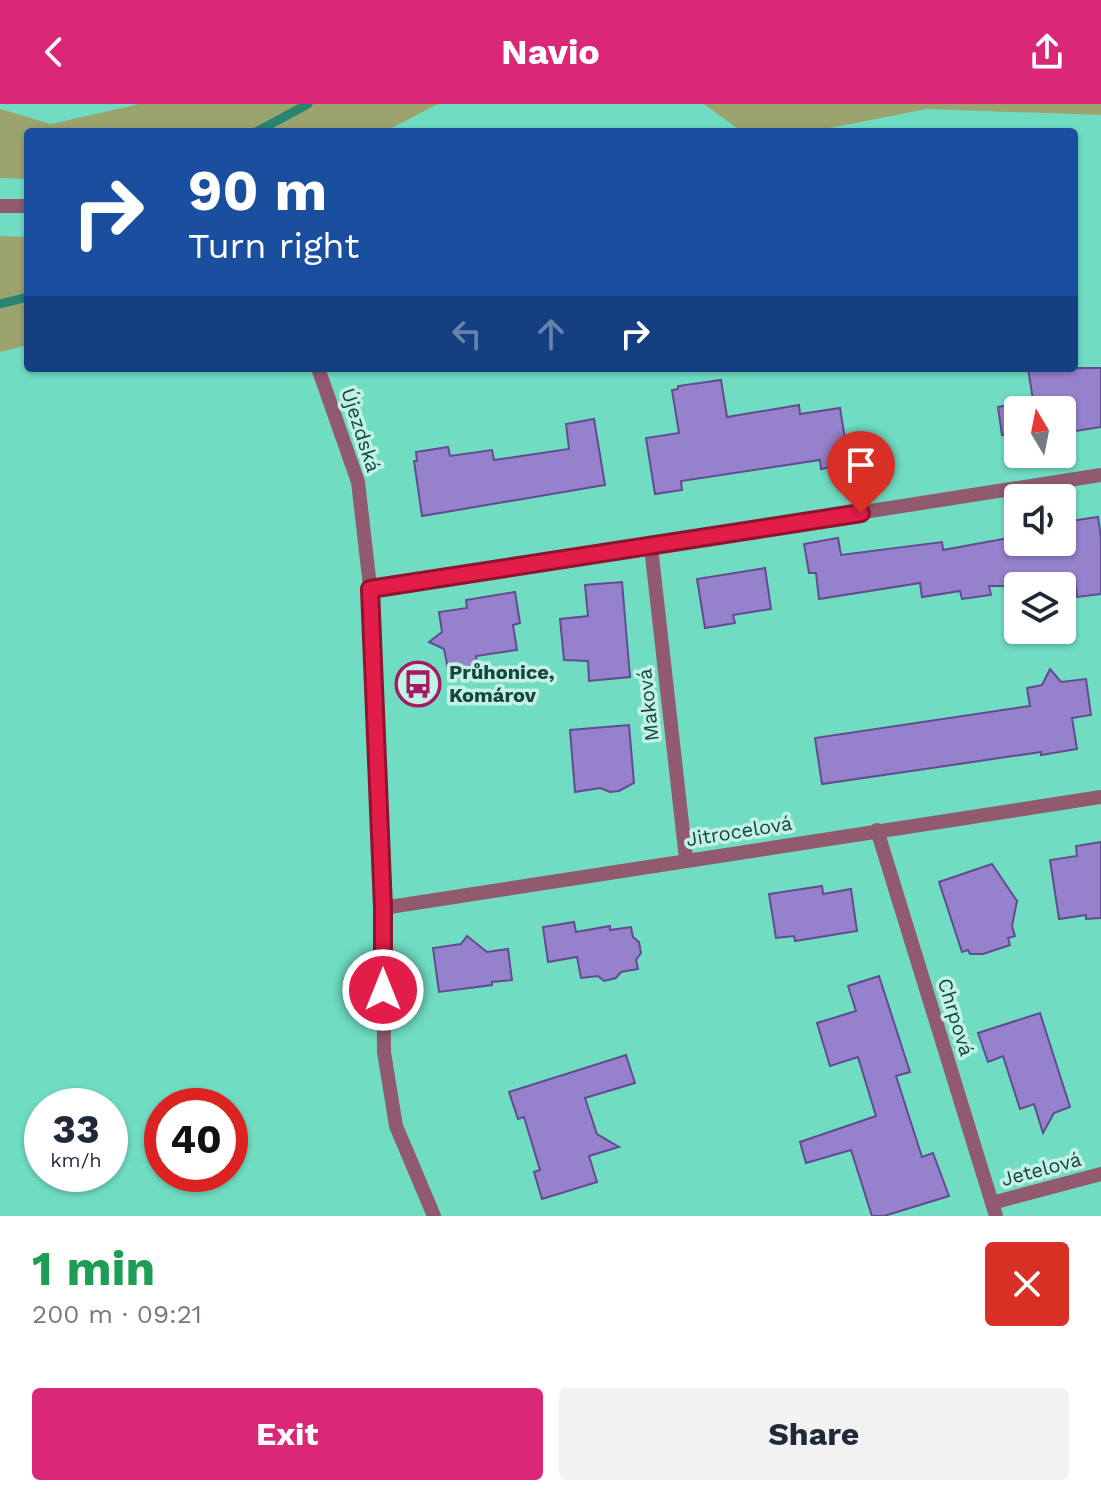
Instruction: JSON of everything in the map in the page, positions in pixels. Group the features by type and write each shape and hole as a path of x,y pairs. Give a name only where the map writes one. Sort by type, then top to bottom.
{"street":[{"path":"0,206 24,206"},
{"name":"Újezdská","path":"319,372 358,482 370,589 383,908 384,1052 396,1126 434,1216"},
{"path":"370,589 1101,475"},
{"name":"Maková","path":"651,547 686,859"},
{"name":"Jitrocelová","path":"383,908 1101,797"},
{"name":"Chrpová","path":"877,830 994,1210"},
{"name":"Jetelová","path":"994,1210 1101,1174"}],"green space":[{"path":"139,104 438,104 392,128 24,128 24,179 0,178 0,109 51,124"},
{"path":"704,104 1101,104 1101,115 927,109 830,128 737,128"},
{"path":"0,236 24,237 24,346 0,352"}],"building":[{"path":"1078,368 1101,368 1101,427 1076,431 1076,396 1032,396 1029,372 1078,372"},
{"path":"721,380 727,417 799,405 800,414 840,408 849,464 821,469 820,460 681,481 682,490 655,494 646,438 679,433 672,390 678,389 678,386"},
{"path":"1004,406 1002,435 998,407"},
{"path":"594,419 605,485 422,516 414,461 417,461 416,452 448,447 450,456 492,450 494,460 569,449 566,424"},
{"path":"1098,517 1101,594 1077,597 1076,572 1004,572 1004,586 989,586 991,595 962,599 960,591 922,597 920,583 819,599 816,573 809,573 804,544 838,538 841,555 942,542 943,550 1004,539 1004,556 1076,556 1076,520"},
{"path":"765,568 771,609 733,615 735,623 705,628 697,579"},
{"path":"622,582 630,677 589,681 588,661 564,660 560,619 588,616 585,585"},
{"path":"515,592 520,623 513,625 517,650 476,656 477,665 448,669 444,649 429,642 442,632 439,612 467,608 466,600"},
{"path":"1050,669 1061,682 1086,679 1091,715 1072,718 1077,749 822,784 815,738 1030,706 1027,688 1042,685"},
{"path":"629,725 634,783 619,791 600,788 575,792 570,730"},
{"path":"1101,842 1101,918 1086,919 1086,915 1059,919 1050,860 1077,856 1076,846"},
{"path":"992,864 1017,901 1012,926 1015,936 1008,938 1010,945 983,954 970,954 968,950 962,952 939,882"},
{"path":"822,886 823,894 851,889 857,931 795,941 794,936 776,938 769,894"},
{"path":"574,922 576,932 610,926 610,930 631,927 641,953 636,960 638,969 621,972 616,978 604,981 598,976 581,978 577,957 548,962 543,927"},
{"path":"467,936 487,952 508,949 512,980 439,992 433,948 461,944"},
{"path":"879,976 910,1072 896,1076 922,1157 933,1153 949,1196 884,1216 872,1216 851,1150 806,1163 800,1142 876,1116 858,1057 830,1066 817,1023 856,1011 848,986"},
{"path":"1040,1013 1070,1107 1054,1113 1043,1133 1034,1104 1020,1109 1003,1056 988,1062 978,1033"},
{"path":"626,1055 635,1083 585,1098 597,1134 619,1147 589,1156 597,1182 542,1199 534,1172 540,1170 524,1117 518,1119 509,1092"}],"waterway":[{"path":"263,128 308,104"},
{"path":"0,304 24,298"}],"place":[{"name":"Průhonice, Komárov","path":"418,684"}],"route":[{"path":"383,990 383,908 370,589 861,513"}]}
